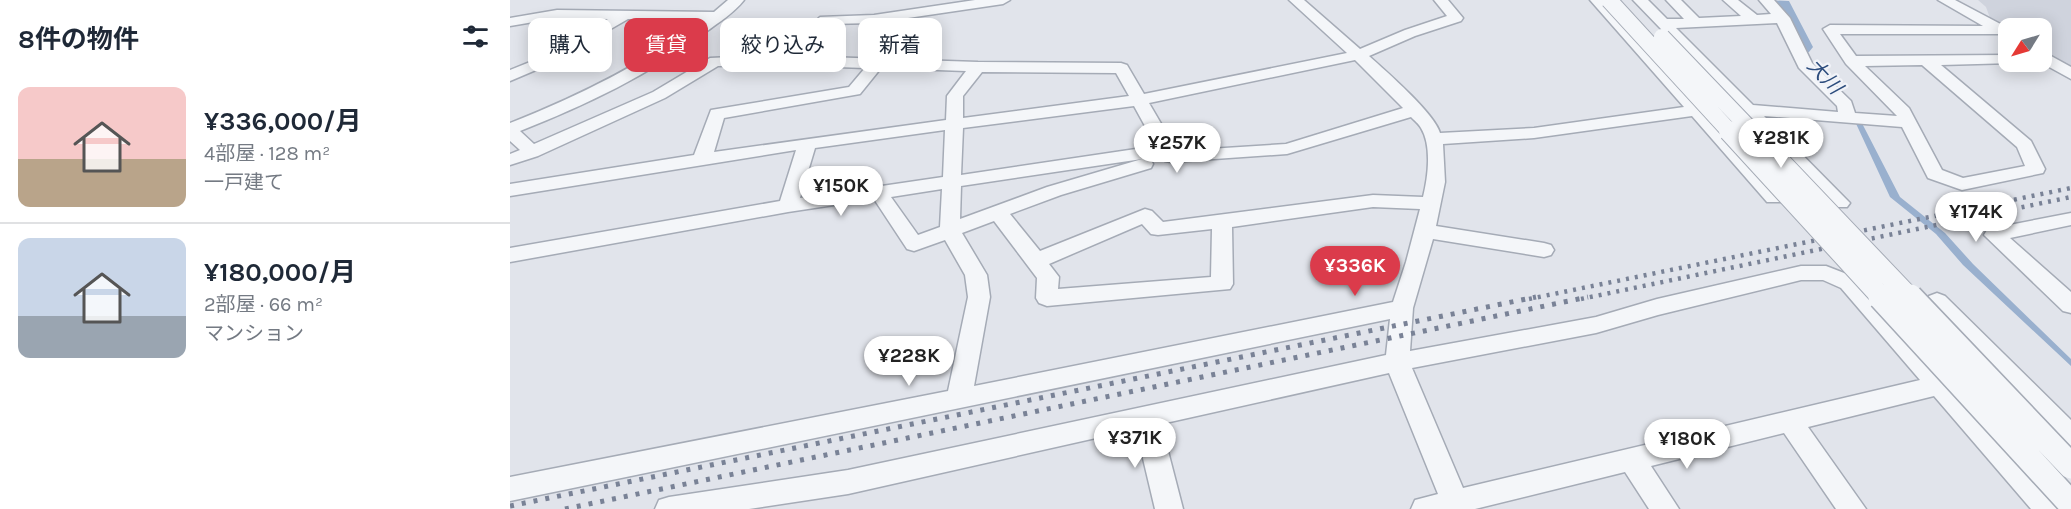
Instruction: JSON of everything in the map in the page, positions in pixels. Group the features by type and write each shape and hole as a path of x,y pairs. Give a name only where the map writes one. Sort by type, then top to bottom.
{"street":[{"path":"708,24 737,0"},
{"path":"846,20 874,19 1003,0"},
{"path":"1296,0 1359,55 1416,110 1430,127 1436,149 1436,182 1425,231 1402,308 1397,362 1457,505"},
{"path":"510,190 807,144 1139,100 1359,55 1410,33 1456,18 1441,0"},
{"path":"1596,0 1774,198"},
{"path":"1609,0 2071,504"},
{"path":"1627,0 2071,466"},
{"path":"1640,0 1840,203"},
{"path":"1673,0 1696,22"},
{"path":"1730,0 1753,19"},
{"path":"1766,0 1783,18 1805,66 1845,105 1852,117"},
{"path":"1945,0 1998,29"},
{"path":"1972,0 1978,5 1982,20"},
{"path":"510,22 557,14 719,16"},
{"path":"510,76 545,61 625,15"},
{"path":"1664,24 1783,18"},
{"path":"1928,62 2025,145 2036,169 1962,184 1935,174 1903,112 1851,61 1830,29 1998,33"},
{"path":"1851,61 1998,60"},
{"path":"708,61 720,62"},
{"path":"510,160 532,153 659,95 715,62"},
{"path":"2052,62 2071,74"},
{"path":"942,66 1121,68 1169,154"},
{"path":"958,399 979,297 976,275 950,230 955,96 978,67"},
{"path":"532,153 510,130 588,97 638,72"},
{"path":"702,160 717,114 854,91 870,72"},
{"path":"510,255 788,206 953,182 1169,154 1287,149 1416,110"},
{"path":"1433,139 1534,133 1696,110"},
{"path":"1748,110 1908,122"},
{"path":"788,206 807,144"},
{"path":"879,193 914,244 1054,191 1169,154"},
{"path":"1036,261 1145,215 1158,229 1373,201 1431,203"},
{"path":"998,212 1048,277 1047,298 1222,284 1222,222"},
{"path":"2071,219 1994,236 2071,305"},
{"path":"1425,231 1544,250"},
{"path":"669,509 848,482 1397,362 1596,325 1657,307 1801,273 1826,273 1849,283 2049,509"},
{"path":"1937,301 2071,437"},
{"path":"510,489 1402,308"},
{"path":"1425,509 1457,505 1939,385"},
{"path":"1146,417 1169,509"},
{"path":"1791,423 1852,509"},
{"path":"1632,460 1665,509"}],"shaded area":[{"path":"1978,0 2071,0 2071,69 2052,57 2052,18 1998,18 1998,25 1991,21 1986,7"}],"water":[{"path":"1778,6 1783,6 1813,65 1849,98 1900,197 1945,233 1973,264 2071,359 2071,366 1963,265 1936,234 1890,197 1846,102 1809,66"}],"waterway":[{"name":"大川","path":"1774,0 1781,6 1801,47"}],"railway":[{"path":"1529,299 2071,188"},
{"path":"1581,299 2071,197"},
{"path":"510,506 1536,297"},
{"path":"565,509 1588,297"}]}
